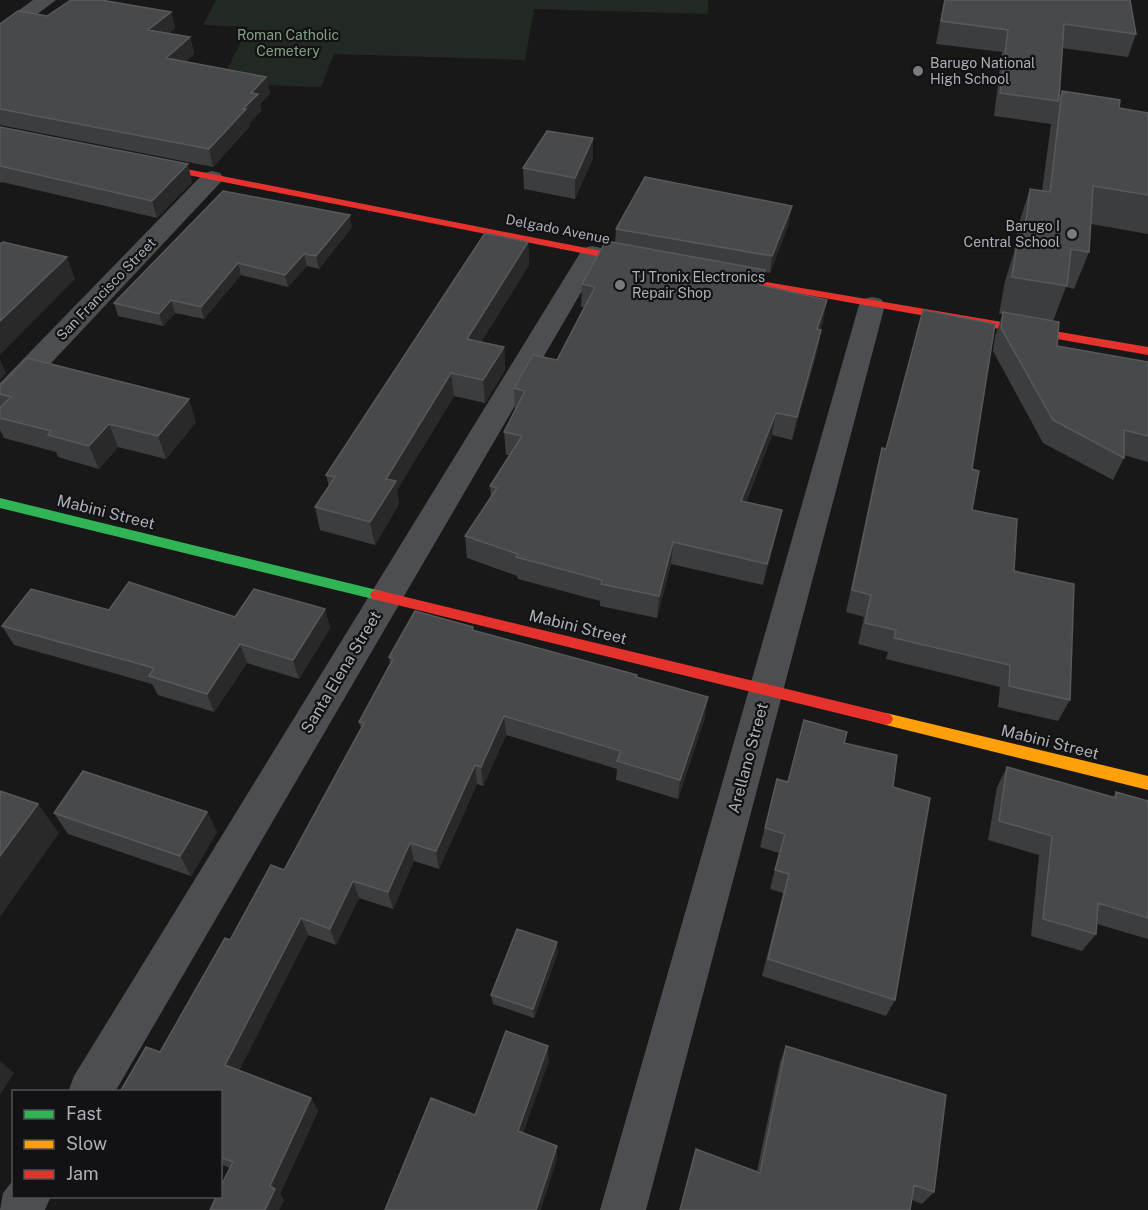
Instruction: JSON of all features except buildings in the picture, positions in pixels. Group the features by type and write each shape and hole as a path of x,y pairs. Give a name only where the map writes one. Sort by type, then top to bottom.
{"main road":[{"name":"Delgado Avenue","path":"134,161 650,264"},
{"path":"708,275 1148,351"},
{"name":"Mabini Street","path":"0,503 1148,783"}],"street":[{"path":"0,33 46,0"},
{"name":"San Francisco Street","path":"0,400 212,178"},
{"name":"Santa Elena Street","path":"91,1090 592,253"},
{"name":"Arellano Street","path":"623,1210 872,305"}],"green space":[{"name":"Roman Catholic Cemetery","path":"216,0 708,0 708,14 534,9 525,60 334,54 321,87 220,84 248,27 203,25"}],"traffic: fast":[{"path":"0,503 377,595"}],"traffic: slow":[{"path":"886,719 1148,783"}],"traffic: jam":[{"path":"146,164 642,262"},
{"path":"720,277 1148,351"},
{"path":"377,595 886,719"}],"place":[{"name":"Barugo National High School","path":"918,71"},
{"name":"Barugo I Central School","path":"1072,234"},
{"name":"TJ Tronix Electronics Repair Shop","path":"620,285"}]}
